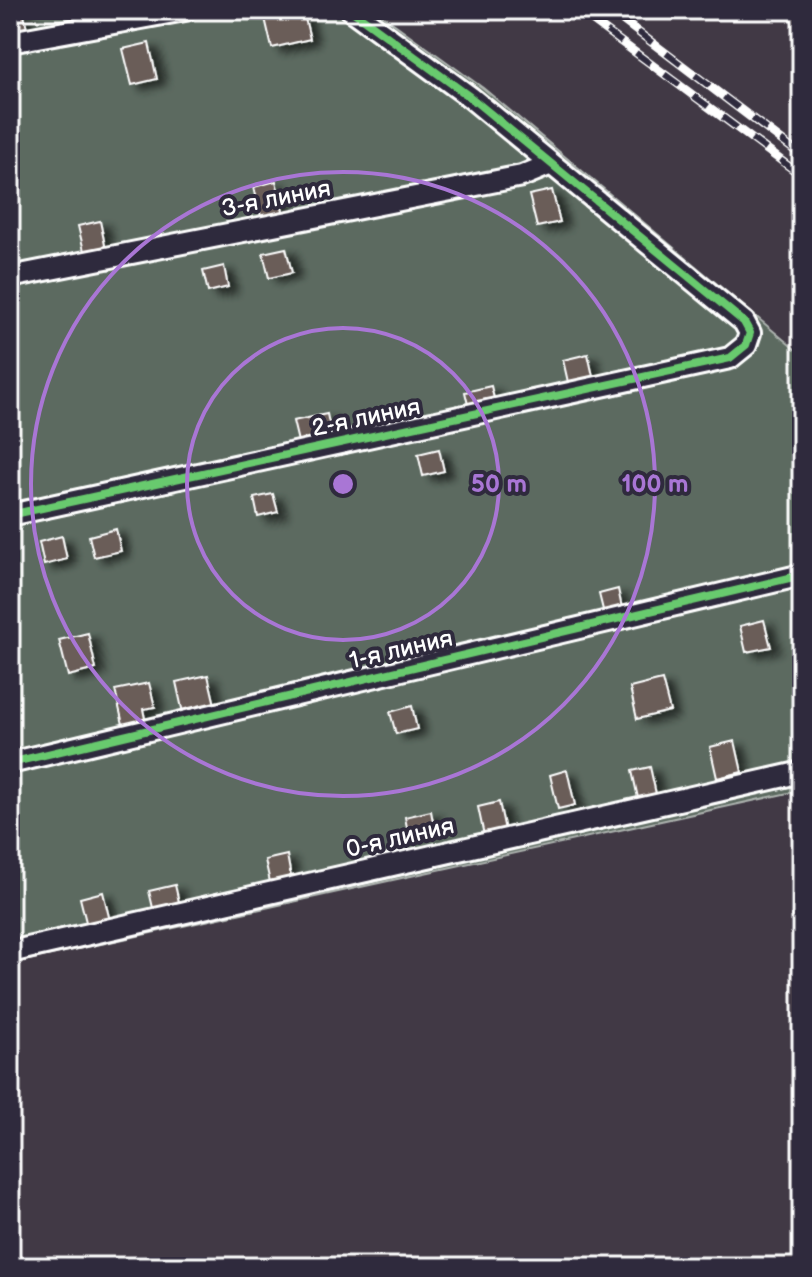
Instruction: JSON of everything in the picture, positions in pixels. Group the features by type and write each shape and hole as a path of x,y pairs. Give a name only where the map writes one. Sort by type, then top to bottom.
{"street":[{"path":"10,42 185,10"},
{"path":"351,10 470,97 551,164"},
{"name":"3-я линия","path":"10,277 522,176 551,164"},
{"name":"2-я линия","path":"10,515 730,358 746,345 750,333 744,322 551,164"},
{"name":"1-я линия","path":"10,763 802,575"},
{"name":"0-я линия","path":"10,952 802,772"}],"green space":[{"path":"10,10 375,10 483,88 802,355 802,790 10,964"}],"building":[{"path":"10,10 23,10 28,33 10,37"},
{"path":"303,10 310,39 272,48 265,18"},
{"path":"149,43 157,79 132,85 123,49"},
{"path":"276,181 284,215 262,221 254,187"},
{"path":"552,190 560,222 537,227 529,195"},
{"path":"100,221 106,250 85,255 78,226"},
{"path":"286,248 292,273 269,278 263,253"},
{"path":"224,266 228,287 208,292 203,271"},
{"path":"588,354 595,385 570,391 563,360"},
{"path":"491,386 496,407 470,413 465,392"},
{"path":"327,414 333,442 300,450 293,421"},
{"path":"439,449 444,471 423,476 418,454"},
{"path":"273,494 278,512 258,517 254,498"},
{"path":"116,529 121,551 94,557 89,536"},
{"path":"62,536 67,559 44,565 39,542"},
{"path":"618,589 623,613 605,618 599,594"},
{"path":"764,620 771,647 746,652 740,626"},
{"path":"88,633 96,669 68,676 59,640"},
{"path":"208,675 215,705 183,713 176,682"},
{"path":"662,680 670,711 637,719 630,688"},
{"path":"149,683 155,707 143,709 147,728 125,733 115,690"},
{"path":"412,706 417,729 396,734 390,712"},
{"path":"735,741 742,772 717,778 710,747"},
{"path":"650,767 656,794 638,798 632,771"},
{"path":"567,770 575,805 558,809 550,775"},
{"path":"499,802 506,835 485,840 478,807"},
{"path":"431,811 434,827 408,833 405,817"},
{"path":"287,855 291,877 270,882 265,860"},
{"path":"175,885 179,902 153,908 149,891"},
{"path":"103,892 110,921 87,926 80,898"}],"railway":[{"path":"578,10 802,176"},
{"path":"609,10 802,156"}],"cycle path":[{"path":"10,515 730,358 746,345 750,333 744,322 470,97 351,10"},
{"path":"10,763 802,575"}]}
